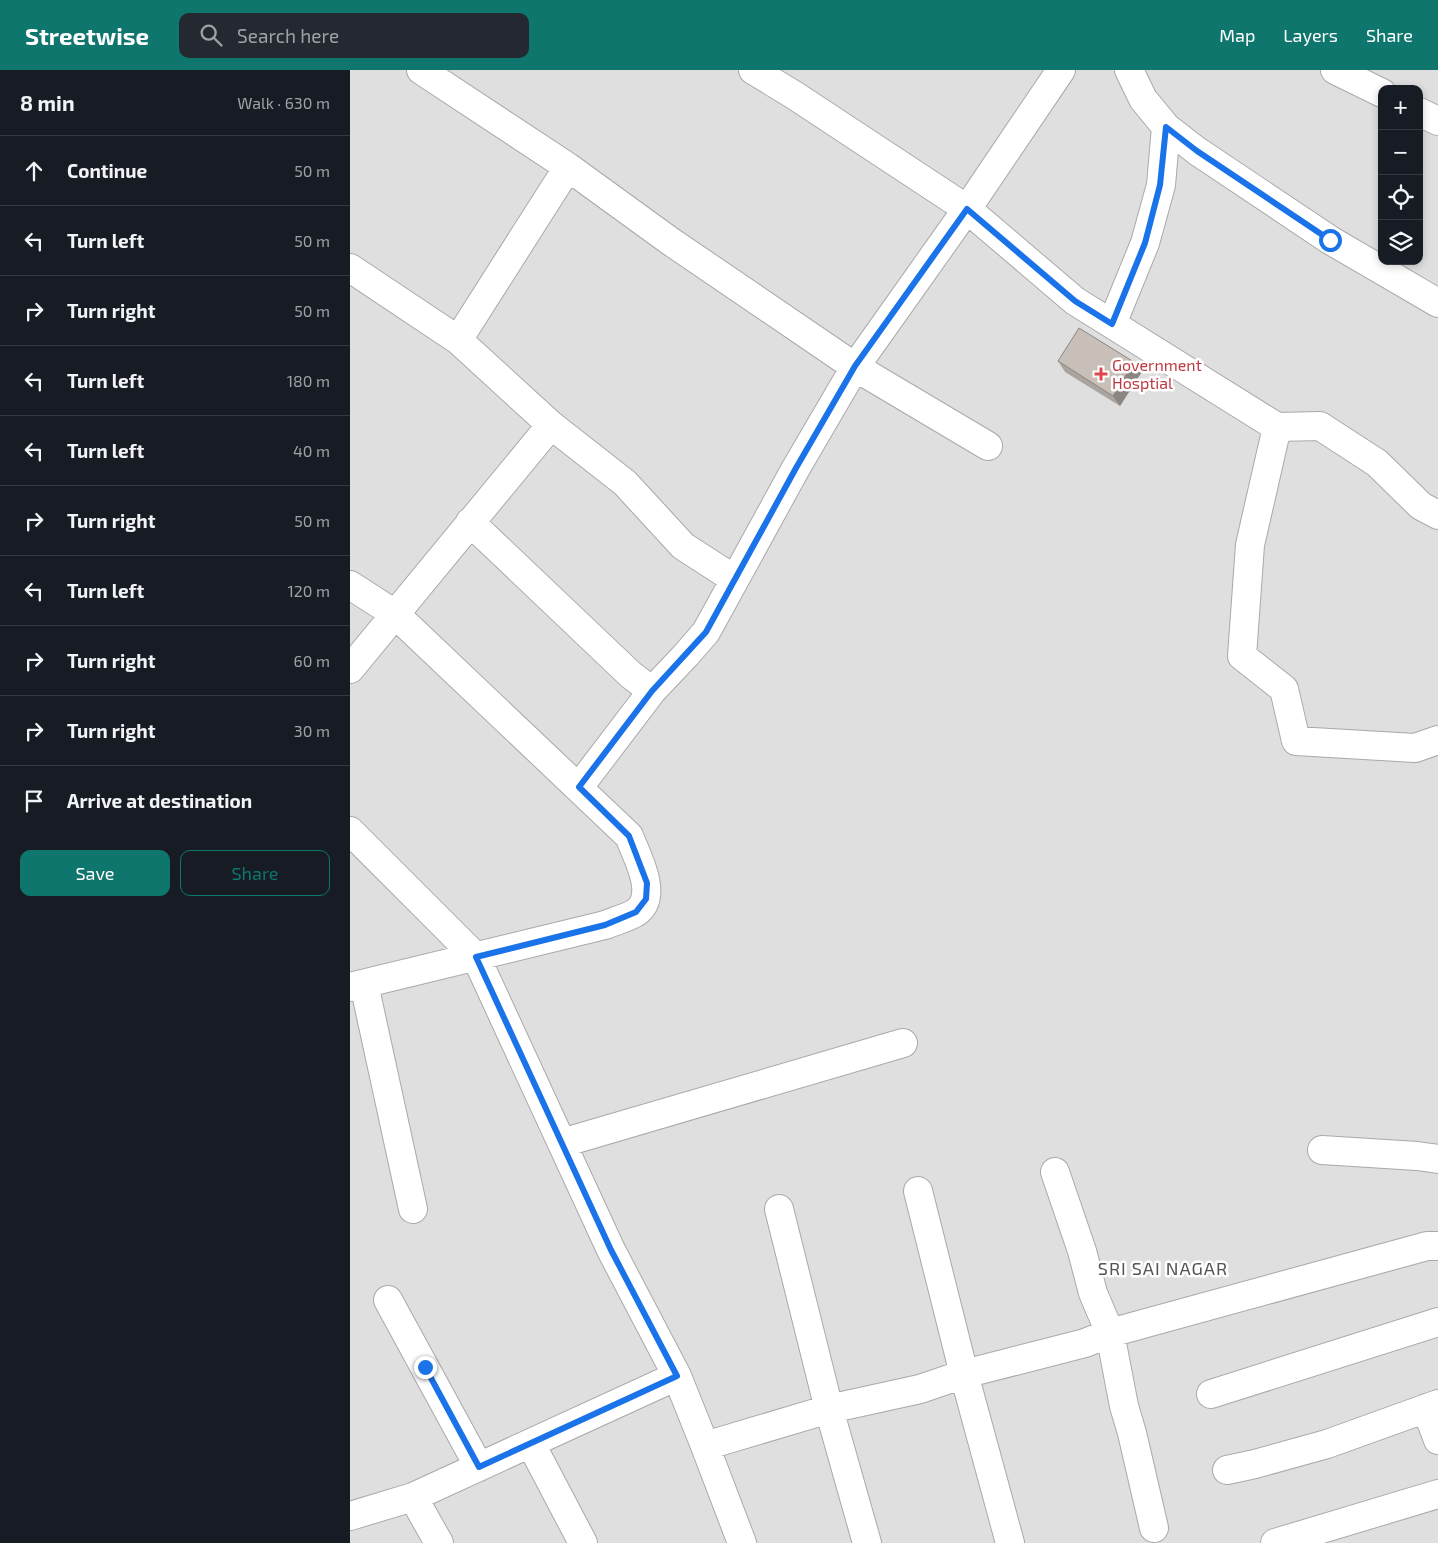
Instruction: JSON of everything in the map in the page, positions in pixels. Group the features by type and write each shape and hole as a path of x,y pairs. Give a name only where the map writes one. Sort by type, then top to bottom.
{"street":[{"path":"753,70 967,209 1075,301 1277,426 1320,426 1377,462 1421,506 1438,515"},
{"path":"579,787 652,691 706,632 796,468 855,366 967,209 1061,70"},
{"path":"1129,70 1143,99 1166,127 1197,151 1330,240 1438,303"},
{"path":"1335,70 1378,91"},
{"path":"433,73 670,241 855,366 988,446"},
{"path":"1423,114 1438,121"},
{"path":"1112,324 1145,243 1160,185 1166,127"},
{"path":"458,340 568,167"},
{"path":"350,268 458,340 551,425 625,483 683,546 734,579"},
{"path":"350,669 551,425"},
{"path":"1277,426 1250,545 1242,656 1284,689 1296,741 1415,748 1438,740"},
{"path":"470,522 631,675 652,691"},
{"path":"350,585 395,614 629,836 647,883 646,899 636,912 605,925 357,986 413,1209"},
{"path":"350,831 476,957 611,1250 677,1376 742,1543"},
{"path":"562,1143 903,1043"},
{"path":"1322,1150 1438,1159"},
{"path":"1055,1172 1082,1251 1093,1293 1110,1333 1124,1406 1154,1528"},
{"path":"918,1191 964,1374 1010,1543"},
{"path":"779,1209 829,1409 868,1543"},
{"path":"705,1446 829,1409 920,1389 964,1374 1085,1342 1110,1333 1427,1246 1438,1246"},
{"path":"388,1300 479,1467"},
{"path":"1210,1394 1438,1322"},
{"path":"351,1513 414,1498 677,1376"},
{"path":"1227,1470 1327,1444 1432,1406 1438,1440"},
{"path":"531,1444 583,1543"},
{"path":"1275,1543 1438,1494"},
{"path":"414,1498 439,1543"}],"shaded area":[{"path":"350,70 1438,70 1438,1543 350,1543"}],"building":[{"path":"1079,328 1134,362 1113,396 1058,361"}],"place":[{"name":"Government Hosptial","path":"1101,374"}],"district":[{"name":"SRI SAI NAGAR","path":"1163,1269"}],"route":[{"path":"425,1367 479,1467 677,1376 611,1250 476,957 605,925 636,912 646,899 647,883 629,836 579,787 652,691 706,632 796,468 855,366 967,209 1075,301 1112,324 1145,243 1160,185 1166,127 1197,151 1330,240"}]}
